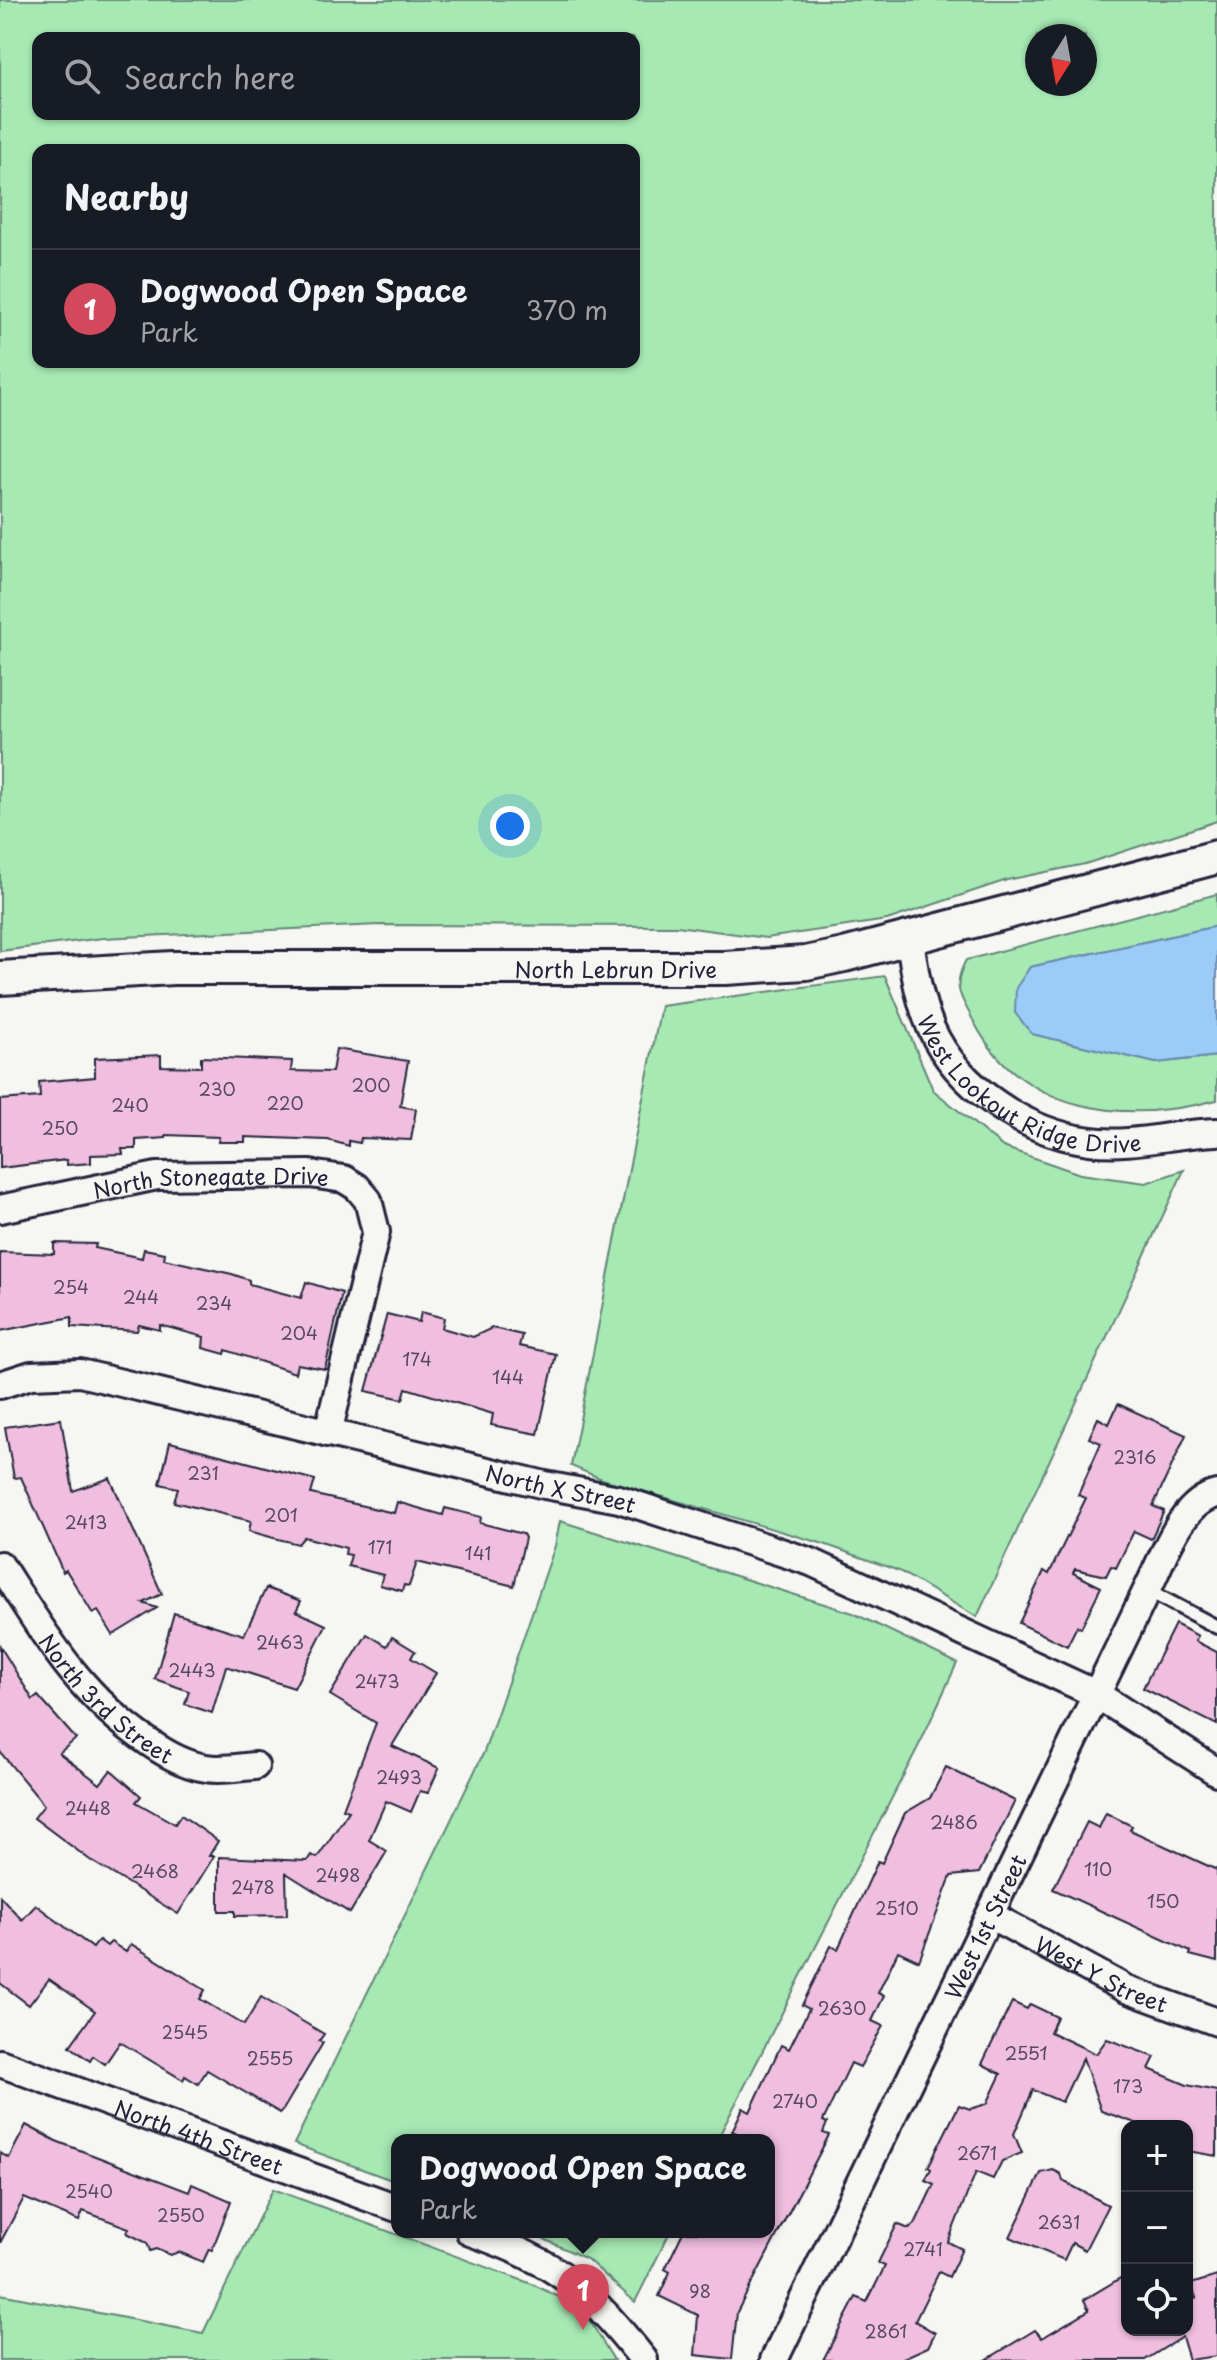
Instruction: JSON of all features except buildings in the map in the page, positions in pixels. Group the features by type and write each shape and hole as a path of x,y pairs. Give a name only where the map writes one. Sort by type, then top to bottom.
{"street":[{"name":"North Lebrun Drive","path":"0,978 173,968 725,968 806,963 910,939 1217,857"},
{"name":"West Lookout Ridge Drive","path":"910,939 916,982 932,1030 957,1068 987,1097 1030,1124 1088,1141 1135,1143 1180,1133 1217,1132"},
{"name":"North Stonegate Drive","path":"0,1209 138,1179 174,1175 320,1174 344,1179 357,1187 374,1215 375,1241 328,1433"},
{"name":"North X Street","path":"0,1385 31,1375 80,1373 619,1499 811,1562 1096,1694 1217,1772"},
{"name":"West 1st Street","path":"774,2360 992,1916 1147,1590 1186,1516 1210,1496"},
{"name":"North 3rd Street","path":"0,1565 63,1664 94,1699 136,1733 171,1755 207,1769 255,1766"},
{"name":"West Y Street","path":"992,1916 1126,1989 1217,2022"},
{"name":"North 4th Street","path":"0,2063 391,2206"},
{"path":"485,2238 534,2257 571,2280 591,2296 644,2360"}],"lane":[{"path":"1147,1590 1217,1627"}],"green space":[{"path":"0,0 1217,0 1217,821 1085,864 1007,880 887,920 766,938 677,926 379,925 103,938 0,951"},
{"path":"1217,894 1217,926 1030,967 1032,1034 1156,1063 1217,1056 1217,1100 1147,1111 1112,1110 1079,1104 1048,1093 1019,1076 994,1053 962,998 959,978 966,960"},
{"path":"885,976 933,1090 1003,1147 1080,1174 1146,1183 1184,1170 977,1617 899,1571 824,1544 602,1479 571,1466 661,1006"},
{"path":"560,1521 853,1613 957,1663 922,1739 720,2134 391,2134 391,2180 294,2144 484,1752 555,1546"},
{"path":"273,2189 391,2232 391,2238 407,2238 532,2284 582,2308 614,2360 0,2360 0,2294 203,2333"},
{"path":"542,2238 667,2238 635,2302 587,2259"}],"water":[{"path":"1217,926 1217,1056 1156,1063 1032,1034 1015,1013 1016,988 1030,967"}],"place":[{"name":"Dogwood Open Space","path":"583,2330"}]}
